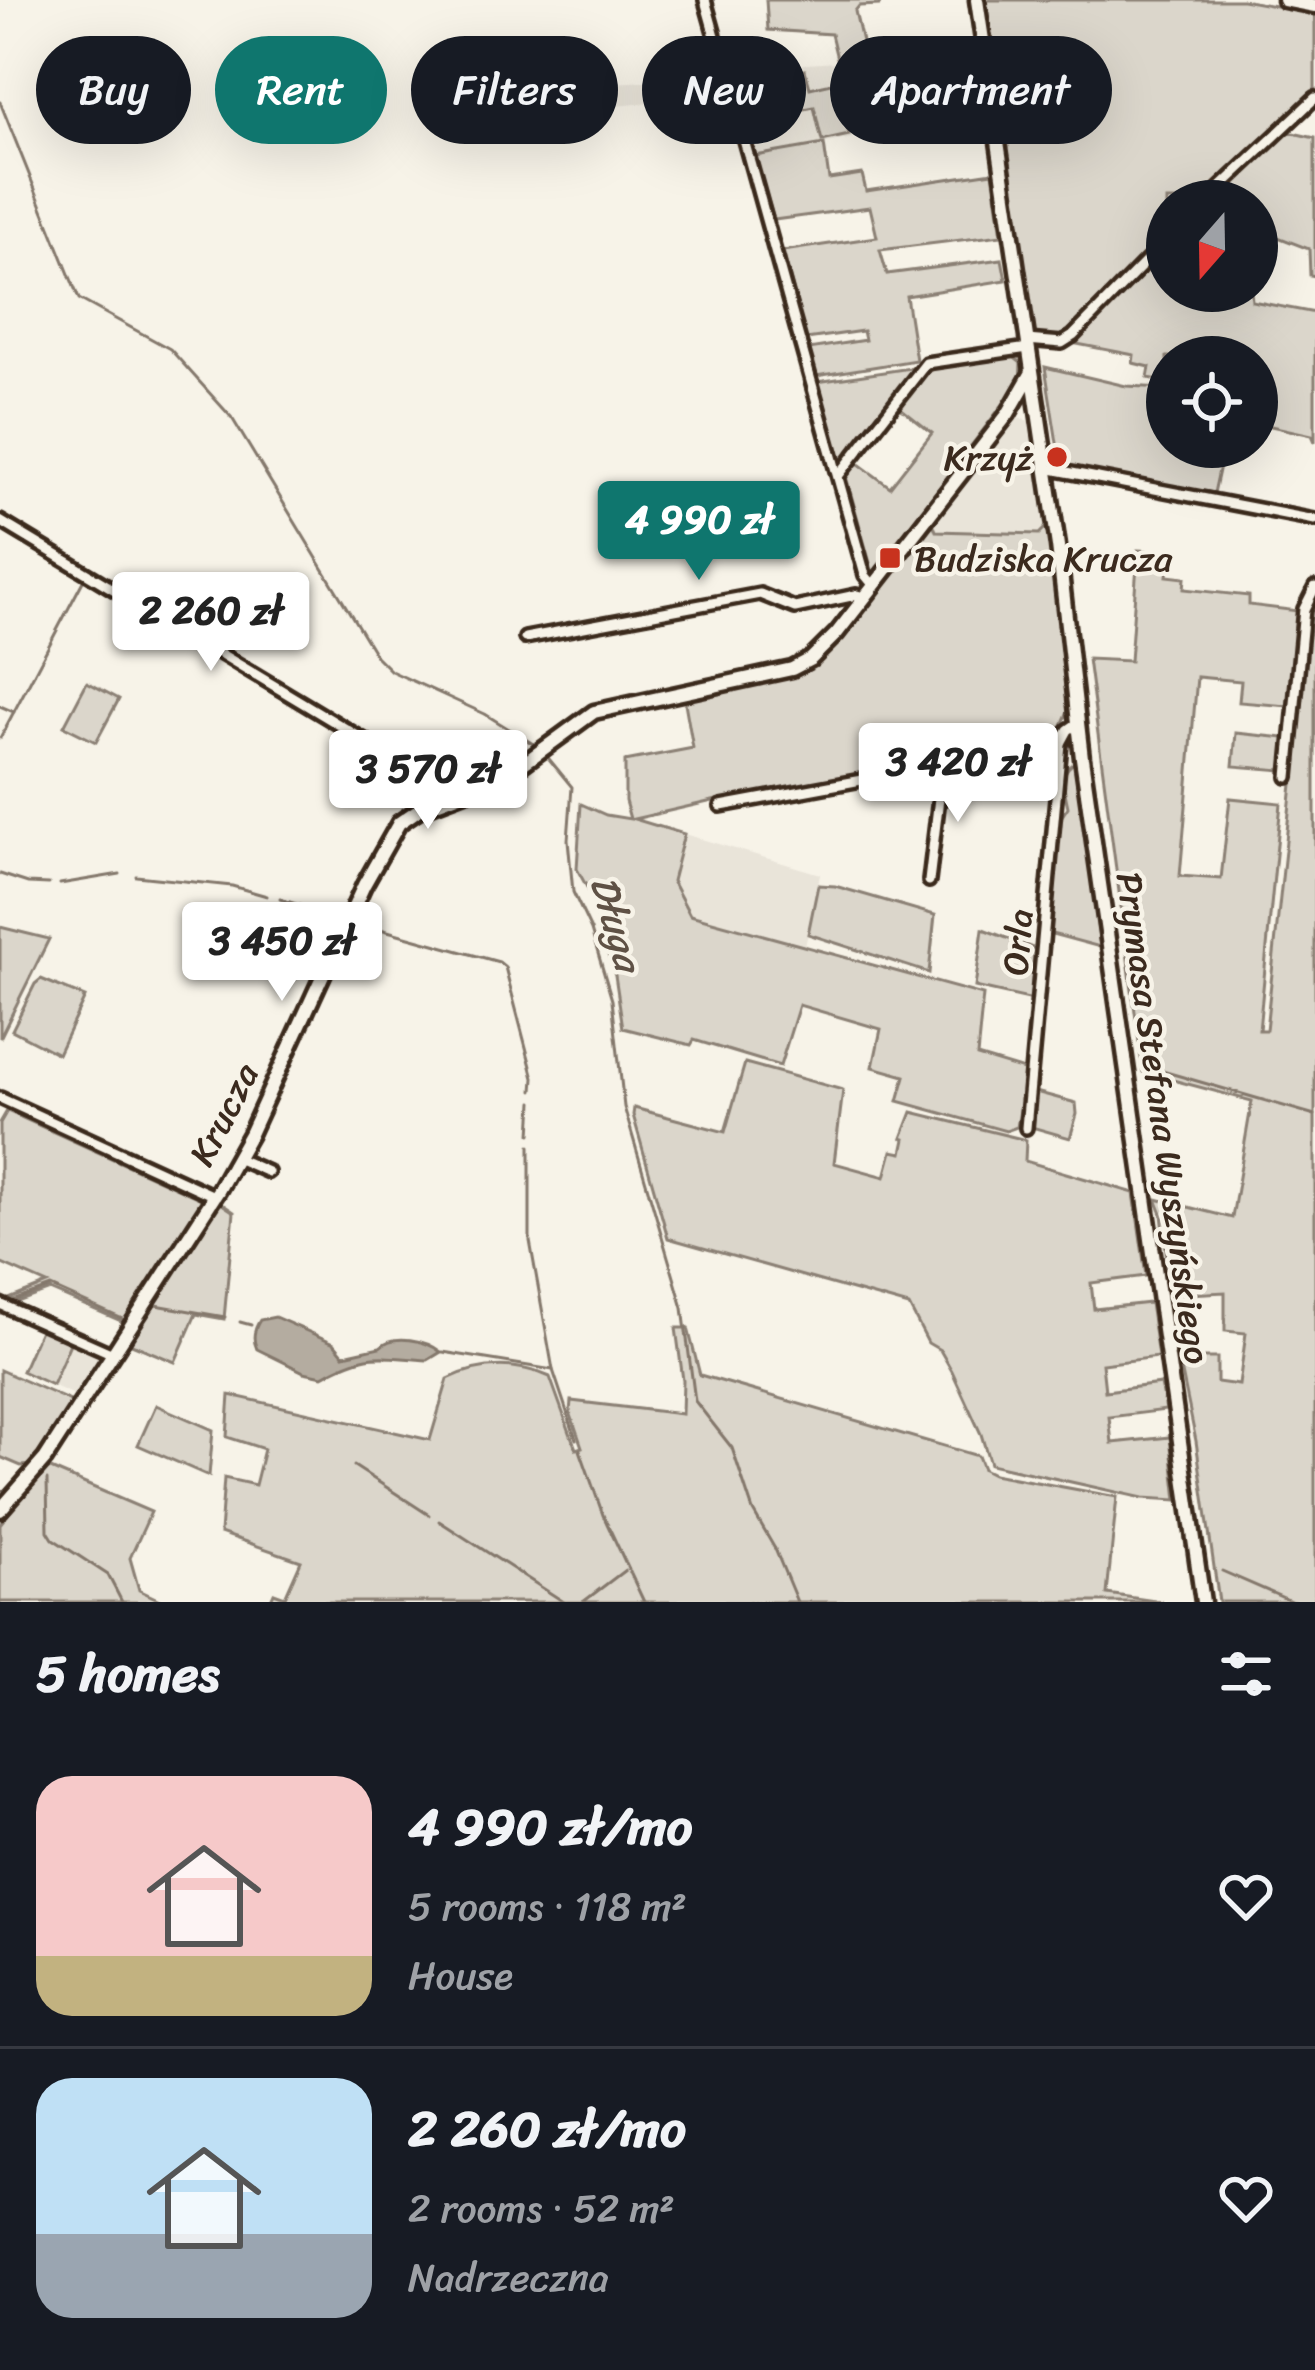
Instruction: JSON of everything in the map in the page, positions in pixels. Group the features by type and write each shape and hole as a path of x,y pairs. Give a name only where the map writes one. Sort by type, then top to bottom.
{"street":[{"path":"526,638 760,594 795,608 869,591 705,0"},
{"name":"Prymasa Stefana Wyszyńskiego","path":"976,0 1037,404 1082,758 1202,1602"},
{"path":"1284,0 1315,6"},
{"path":"1228,180 1315,98"},
{"path":"839,475 926,363 1028,344 1062,343 1146,261"},
{"name":"Krucza","path":"0,1510 45,1459 214,1196 387,839 404,818 505,777 581,719 609,706 804,664 830,642 1011,408 1031,373"},
{"path":"1011,408 1037,404"},
{"path":"1046,468 1315,520"},
{"path":"0,521 426,777 448,798"},
{"path":"1288,777 1304,609 1315,586"},
{"path":"721,806 1061,743 1078,723"},
{"name":"Orla","path":"1026,1128 1061,743"},
{"path":"1060,761 1082,758"},
{"path":"929,880 943,765"},
{"path":"0,1098 214,1196"},
{"path":"236,1158 268,1172"},
{"path":"0,1304 113,1354"}],"shaded area":[{"path":"766,0 881,0 879,5 859,6 855,11 861,36 768,30"},
{"path":"984,0 1242,0 1315,13 1315,89 1220,180 1146,180 1146,255 1060,341 1034,336 1005,144 1112,144 1112,36 989,36"},
{"path":"830,62 830,142 752,157 749,144 806,144 806,64"},
{"path":"806,74 810,88 830,83 830,139 822,141 814,107 806,109"},
{"path":"642,81 642,104 618,106 618,83"},
{"path":"1284,131 1315,138 1315,276 1310,275 1309,249 1278,237 1278,180 1235,180"},
{"path":"824,144 829,179 862,174 866,191 993,172 1002,235 880,250 887,274 1002,259 1006,280 906,296 916,360 816,376 809,349 865,340 863,331 806,339 783,251 877,237 870,207 774,220 755,156"},
{"path":"1146,269 1146,312 1278,312 1278,306 1315,313 1315,442 1312,435 1278,428 1278,336 1146,336 1146,366 1133,363 1134,355 1072,343"},
{"path":"1011,355 1021,363 1020,382 873,574 845,473 855,461 890,487 932,433 898,406 932,367"},
{"path":"917,367 843,460 840,459 817,382"},
{"path":"1045,367 1146,387 1146,468 1219,468 1214,493 1066,470"},
{"path":"1016,417 1032,422 1048,525 1039,534 935,531 932,521"},
{"path":"932,520 936,531 1039,534 1048,525 1068,711 1056,739 634,819 684,834 672,881 690,915 983,995 977,1056 1027,1071 1017,1127 1006,1131 898,1101 905,1076 873,1067 881,1029 799,1005 780,1066 694,1040 691,1045 623,1028 615,975 595,902 577,869 581,804 630,819 625,761 693,748 684,697 804,671 825,657"},
{"path":"1138,550 1170,552 1167,576 1185,578 1184,589 1249,596 1249,605 1298,611 1288,706 1239,702 1241,681 1197,677 1180,876 1221,879 1230,798 1281,803 1259,1030 1266,1030 1315,601 1315,1602 1219,1602 1179,1358 1217,1358 1217,1382 1239,1385 1246,1333 1225,1331 1225,1292 1171,1295 1162,1214 1156,1199 1232,1218 1252,1101 1143,1072 1088,659 1130,661"},
{"path":"87,682 119,699 96,742 64,726"},
{"path":"1236,733 1285,738 1282,770 1233,766"},
{"path":"1076,762 1100,947 1048,933 1060,819 1068,807 1064,776"},
{"path":"684,834 820,874 805,947 690,915 672,882"},
{"path":"818,885 935,915 929,973 808,934"},
{"path":"0,927 49,939 0,1038"},
{"path":"983,929 1038,950 1033,1000 975,987"},
{"path":"41,979 85,997 58,1054 12,1030"},
{"path":"745,1063 843,1090 834,1163 885,1177 892,1151 902,1153 912,1112 1026,1140 1025,1161 1134,1193 1146,1276 1091,1283 1094,1309 1150,1303 1158,1357 1102,1364 1105,1391 1161,1384 1166,1410 1109,1417 1112,1443 1170,1437 1177,1500 1143,1498 990,1464 952,1371 940,1350 928,1343 909,1306 668,1238 634,1108 725,1132"},
{"path":"1032,1091 1076,1103 1070,1138 1028,1126"},
{"path":"7,1111 201,1199 203,1203 126,1323 50,1290 12,1304 4,1301 47,1284 0,1263 0,1123"},
{"path":"219,1202 234,1212 224,1319 196,1314 175,1362 129,1343"},
{"path":"275,1317 334,1343 344,1355 401,1339 419,1341 441,1352 428,1360 364,1359 323,1376 304,1372 257,1349 258,1323"},
{"path":"41,1328 71,1341 52,1385 22,1371"},
{"path":"676,1328 688,1328 700,1375 978,1456 983,1469 993,1474 1117,1497 1107,1594 1162,1602 270,1602 274,1593 285,1597 301,1561 220,1533 224,1478 255,1485 264,1449 227,1437 230,1395 430,1440 448,1379 486,1367 524,1369 550,1377 576,1449 582,1447 571,1401 682,1414"},
{"path":"71,1341 99,1354 101,1362 79,1397 52,1385"},
{"path":"0,1370 75,1403 30,1465 0,1457"},
{"path":"156,1405 213,1430 209,1476 138,1445"},
{"path":"46,1467 151,1512 130,1558 139,1590 164,1602 0,1602 0,1524"}],"waterway":[{"name":"Długa","path":"0,102 79,299 170,349 232,418 376,656 391,671 485,714 538,747"},
{"path":"0,738 83,581"},
{"path":"0,706 14,712"},
{"name":"Długa","path":"545,754 572,787 568,840 573,892 591,930 612,1000 624,1107 683,1308 695,1401 732,1448 753,1511 797,1602"},
{"path":"0,874 49,884"},
{"path":"60,884 120,874"},
{"path":"136,876 232,886 267,896"},
{"path":"280,899 338,917"},
{"path":"355,922 505,967 534,1078 533,1091"},
{"path":"1145,1066 1315,1115"},
{"path":"531,1134 533,1102"},
{"path":"530,1146 530,1241 553,1370 576,1439"},
{"path":"10,1302 51,1287 125,1320 137,1300"},
{"path":"156,1305 225,1317"},
{"path":"240,1322 251,1325"},
{"path":"443,1352 553,1370"},
{"path":"580,1450 603,1515 644,1602"},
{"path":"354,1466 429,1515"},
{"path":"47,1480 48,1531 108,1575 122,1602"},
{"path":"439,1521 564,1602"},
{"path":"583,1602 625,1570"},
{"path":"1222,1571 1293,1602"}],"place":[{"name":"Krzyż","path":"1057,457"},
{"name":"Budziska Krucza","path":"890,558"}]}
